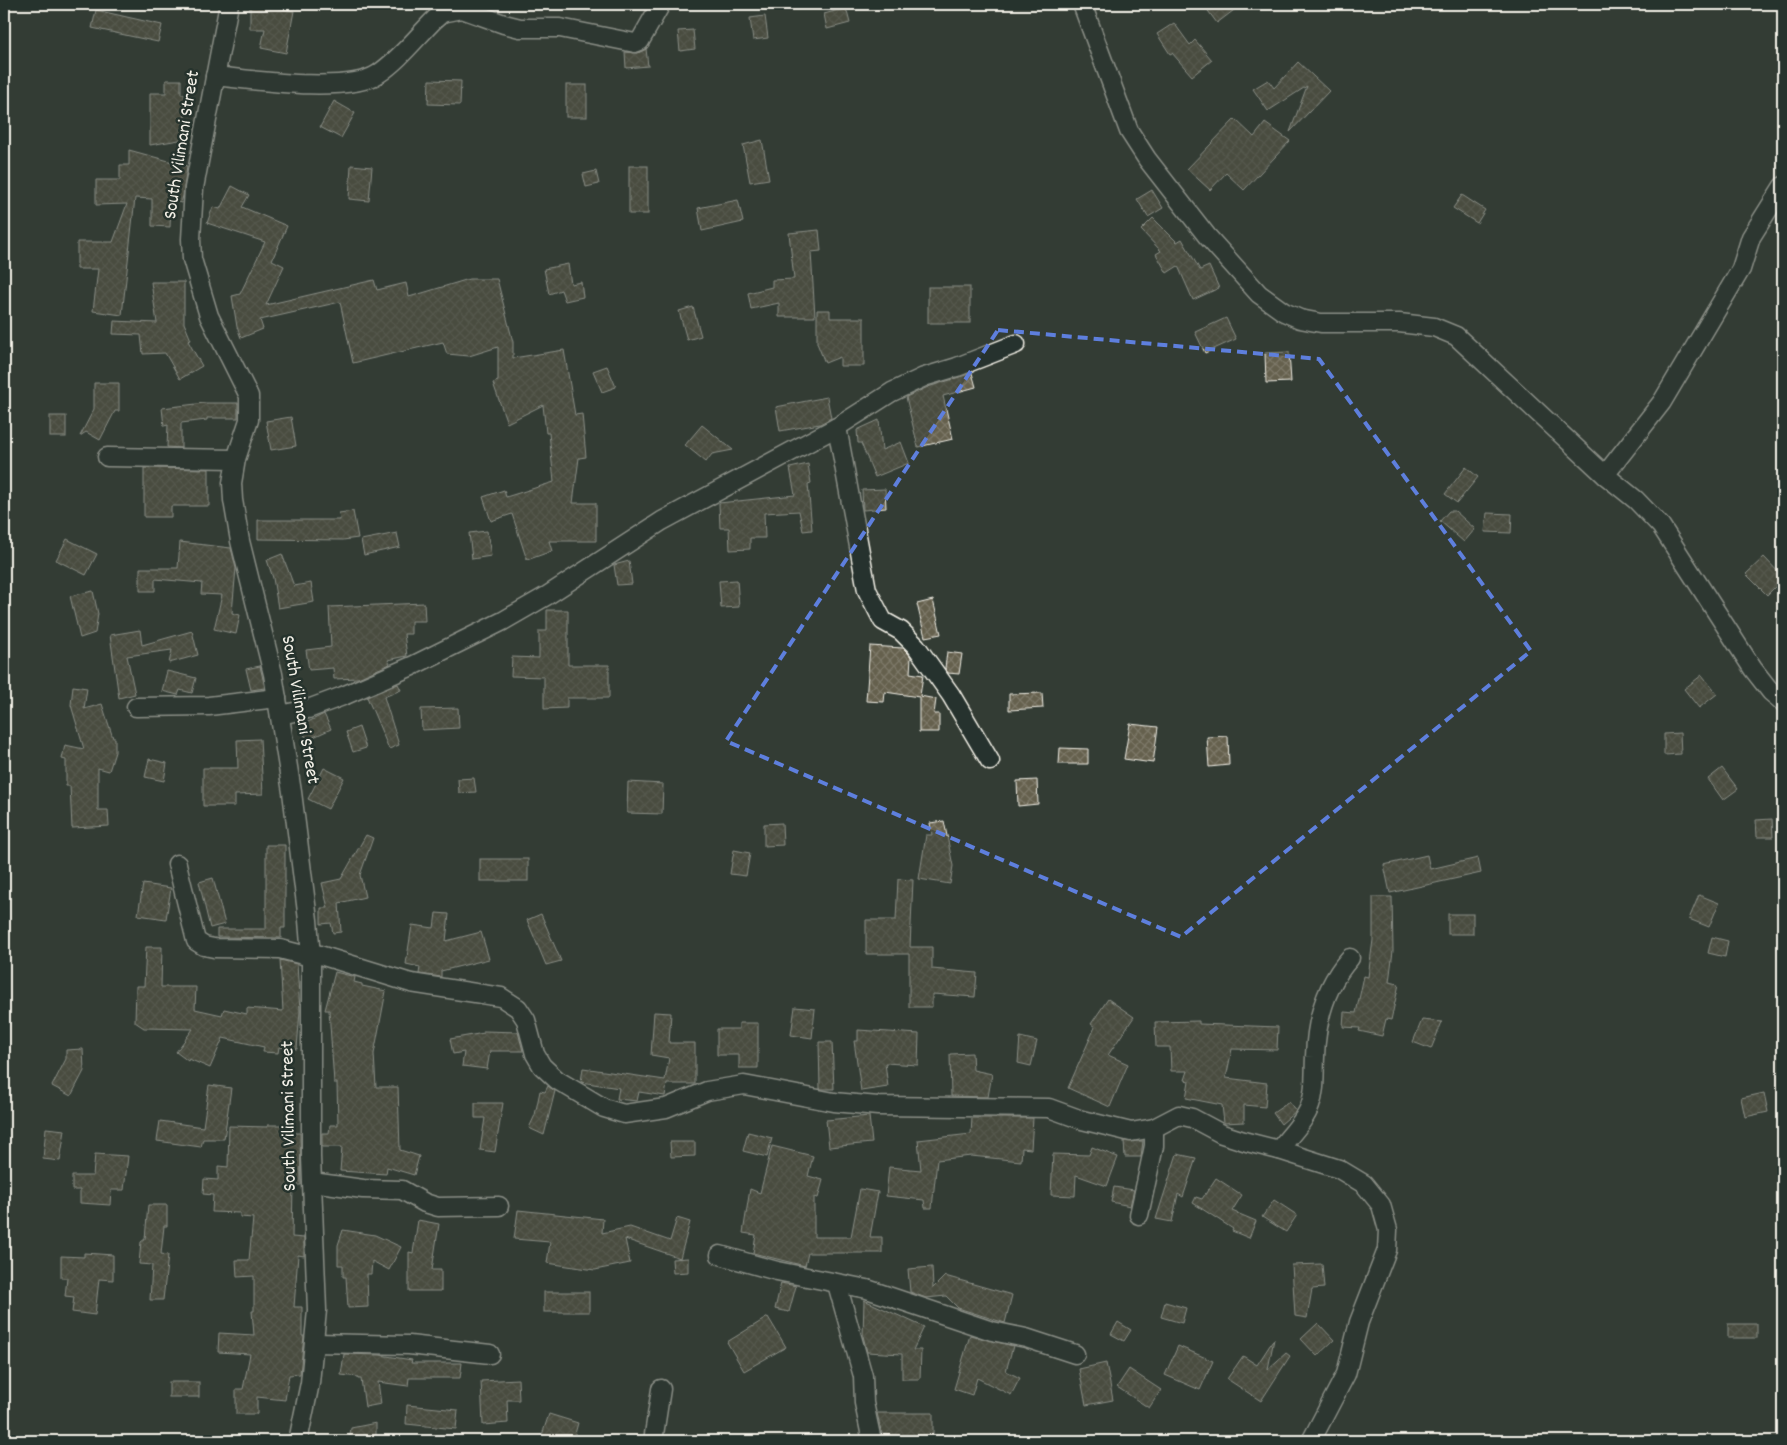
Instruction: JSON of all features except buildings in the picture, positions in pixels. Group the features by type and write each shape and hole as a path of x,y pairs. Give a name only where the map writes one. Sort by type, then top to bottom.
{"street":[{"name":"South Vilimani Street","path":"229,4 194,188 191,238 194,268 209,316 248,396 248,420 236,458 232,483 236,522 266,639 280,715 298,834 310,954 312,1182 317,1274 315,1343 310,1383 298,1441"},
{"path":"215,76 278,82 358,82 378,74 442,13 462,9 520,28 560,28 636,44 640,41 661,4"},
{"path":"1082,4 1129,131 1147,159 1207,236 1259,294 1284,312 1300,319 1321,323 1399,323 1434,327 1456,336 1604,475 1636,500 1661,526 1753,669 1771,692 1783,702"},
{"path":"1604,475 1662,402 1741,268 1748,244 1783,186"},
{"path":"280,715 308,709 342,696 412,666 503,621 556,590 662,521 837,427 892,392 924,377 957,367 1016,344"},
{"path":"837,427 867,590 874,608 883,622 901,631 916,646 951,695 990,761"},
{"path":"107,457 236,458"},
{"path":"136,706 209,706 277,698"},
{"path":"177,864 196,941 204,946 214,948 280,949 310,954 411,983 501,997 518,1008 526,1020 535,1054 542,1066 557,1080 604,1108 624,1114 666,1108 707,1091 744,1085 834,1102 878,1106 1019,1106 1049,1108 1082,1120 1131,1132 1154,1128 1168,1119 1179,1115 1192,1118 1222,1134 1339,1169 1364,1184 1381,1205 1388,1230 1387,1250 1359,1322 1346,1374 1312,1441"},
{"path":"1279,1150 1310,1108 1314,1091 1318,1026 1324,1002 1337,973 1350,958"},
{"path":"1139,1215 1154,1146 1154,1128"},
{"path":"312,1182 363,1189 402,1190 425,1203 438,1207 499,1206"},
{"path":"720,1254 777,1271 867,1289 992,1331 1026,1338 1075,1354"},
{"path":"837,1284 863,1376 864,1403 872,1441"},
{"path":"315,1343 409,1345 490,1354"},
{"path":"653,1441 661,1389"}],"highlighted area":[{"path":"998,330 1319,359 1531,651 1181,937 726,741"}]}
